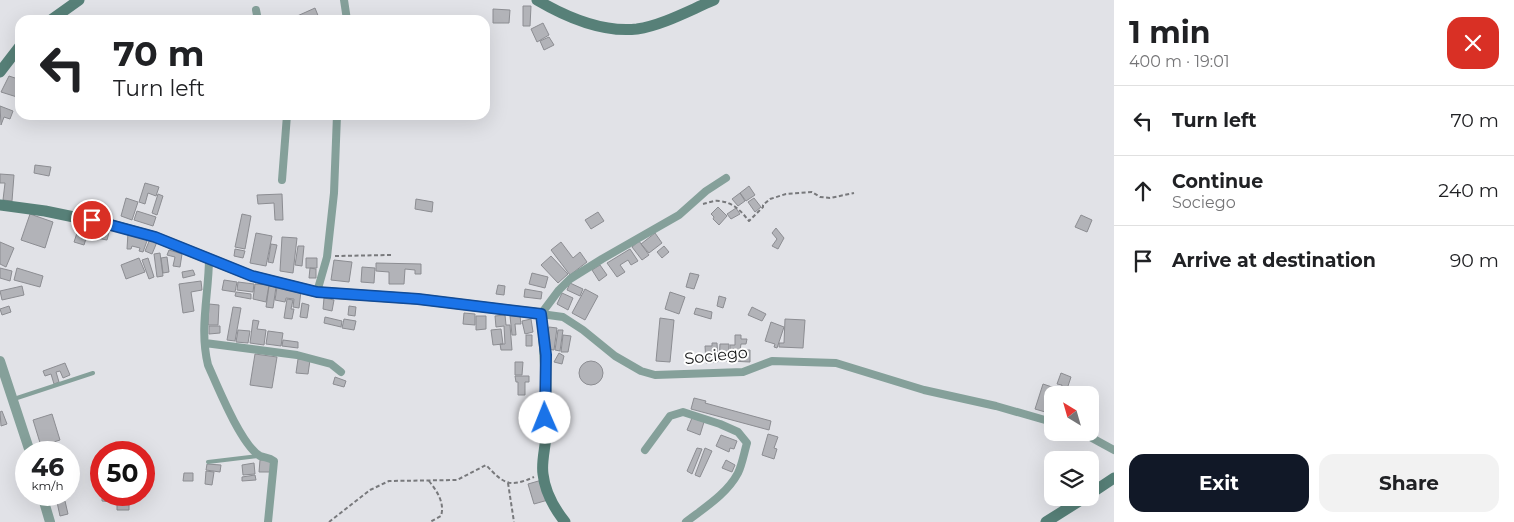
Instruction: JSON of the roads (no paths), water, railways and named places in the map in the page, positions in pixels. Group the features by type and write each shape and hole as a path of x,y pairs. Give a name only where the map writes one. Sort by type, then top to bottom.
{"main road":[{"path":"58,15 79,0"},
{"path":"537,0 561,14 591,24 616,29 638,29 659,23 714,0"},
{"path":"0,72 15,52"},
{"path":"0,205 45,211 108,224 155,237 252,276 317,292 418,299 541,314 546,355 546,434 542,473 548,496 556,511 565,522"},
{"path":"1099,488 1114,478"},
{"path":"1046,522 1071,506"}],"street":[{"path":"344,0 346,15"},
{"path":"256,10 257,15"},
{"path":"282,180 286,120"},
{"path":"317,292 327,256 334,193 337,120"},
{"path":"541,314 570,279 602,258 679,215 706,191 726,178"},
{"path":"209,258 209,276 203,320 208,364 246,442 260,456 274,461 268,522"},
{"name":"Sociego","path":"541,314 563,317 615,356 642,371 655,375 743,372 772,361 836,363 924,390 996,406 1044,420"},
{"path":"205,343 297,355 331,364 341,372"},
{"path":"0,361 27,441"},
{"path":"645,450 670,416 683,412 738,432 747,443 738,473 726,489 686,522"},
{"path":"1097,441 1114,450"},
{"path":"45,506 50,522"}],"lane":[{"path":"14,400 93,373"},
{"path":"208,462 260,456"}]}
